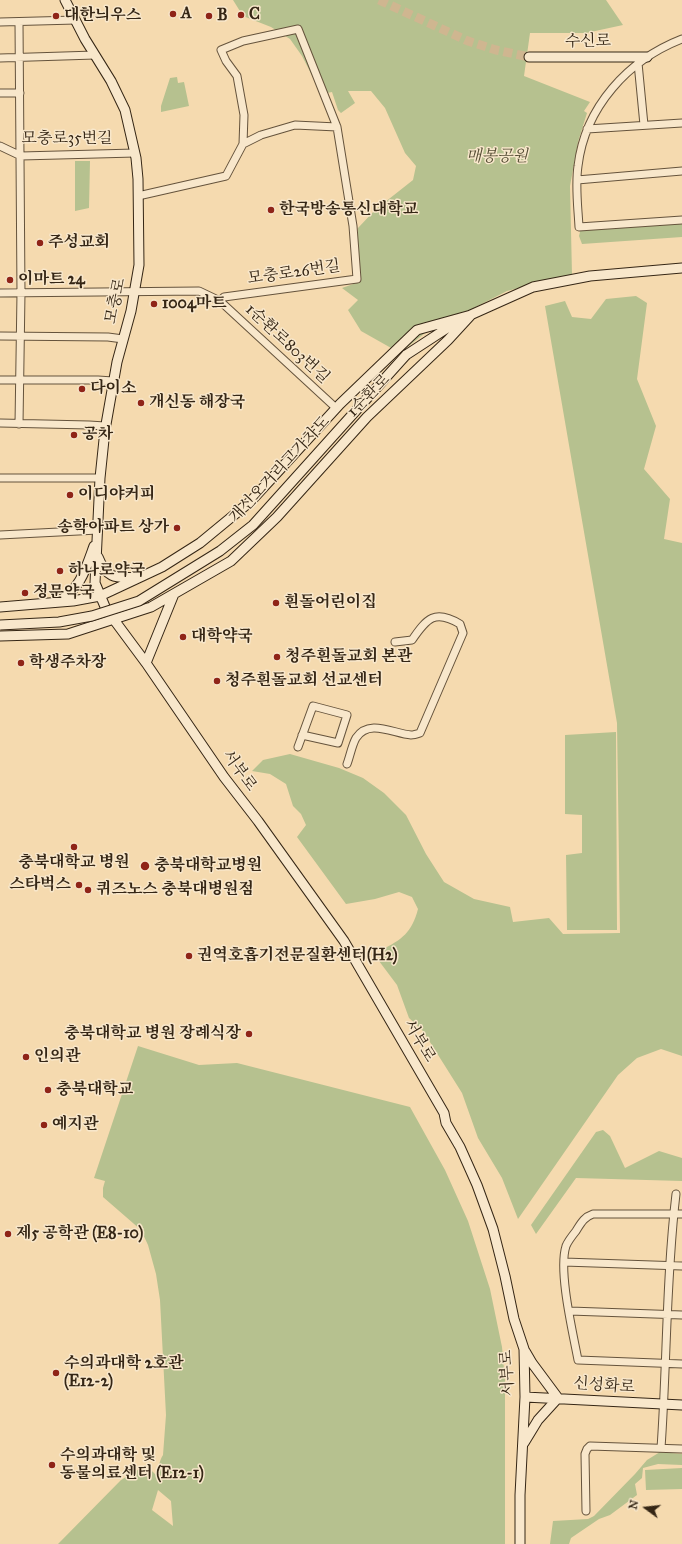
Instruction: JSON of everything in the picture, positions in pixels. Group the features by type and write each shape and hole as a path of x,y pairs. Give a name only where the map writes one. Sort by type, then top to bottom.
{"main road":[{"name":"모충로","path":"65,0 111,81 125,110 135,153 138,196 139,265 113,382 105,426 100,478 95,583 106,609 114,619"},
{"name":"수신로","path":"529,58 647,57"},
{"name":"1순환로","path":"406,356 452,324 533,286 560,280 590,276 682,268"},
{"name":"1순환로","path":"0,636 68,634 151,607 231,560 277,517 367,417 448,340 471,315"},
{"path":"0,607 100,596 162,567 200,543 251,501 336,408 417,330 471,315"},
{"name":"개신오거리고가차도","path":"0,625 59,622 92,616 139,601 220,551 253,525 406,356"},
{"path":"56,602 73,591 79,582 86,569 98,530"},
{"path":"97,553 102,568 108,574 126,578 143,576"},
{"path":"146,663 174,594"},
{"name":"서부로","path":"114,619 224,777 258,821 344,941 444,1113 446,1123 460,1147 477,1185 493,1229 514,1319 524,1349 525,1397 520,1494 520,1544"},
{"path":"523,1444 538,1420 558,1398 532,1363 524,1349"},
{"name":"신성화로","path":"525,1397 682,1405"}],"street":[{"path":"0,22 76,20"},
{"path":"19,22 21,156 19,424"},
{"path":"138,196 226,176 243,144 244,115 237,76 226,61 221,50 243,41 298,29 337,128 295,125 261,135 243,144"},
{"path":"682,39 672,43 638,63 619,80 603,100 587,129 579,156 577,180 579,227 682,220"},
{"path":"0,58 95,55"},
{"path":"638,63 644,125"},
{"path":"0,93 20,93"},
{"path":"587,129 682,123"},
{"name":"모충로26번길","path":"220,301 224,297 357,279 353,226 337,128"},
{"name":"모충로35번길","path":"0,146 21,156 135,153"},
{"path":"577,180 682,171"},
{"path":"0,293 199,291 220,301"},
{"name":"1순환로803번길","path":"220,301 336,408"},
{"path":"0,336 109,337 123,339"},
{"path":"0,380 98,380 113,382"},
{"path":"0,423 105,426"},
{"path":"0,478 100,478"},
{"path":"0,535 98,530"},
{"path":"347,764 356,738 364,730 374,728 412,735 420,734 464,633 460,624 443,616 432,618 423,624 412,640 395,642"},
{"path":"298,747 302,735 313,706 346,715 338,743 302,735"},
{"path":"661,1448 666,1363 669,1266 676,1194"},
{"path":"682,1214 593,1214 587,1216 567,1244 564,1262 565,1281 578,1360 682,1364"},
{"path":"564,1262 682,1266"},
{"path":"570,1311 682,1315"},
{"path":"586,1511 585,1454 590,1446 682,1449"}],"green space":[{"name":"매봉공원","path":"233,0 606,0 623,25 586,33 530,33 524,76 590,102 584,111 587,113 578,142 570,186 572,275 507,291 425,333 400,353 361,331 348,310 358,300 342,288 359,282 357,259 358,228 375,210 413,180 416,166 405,153 385,108 371,91 348,91 355,103 341,113 338,110 332,92 327,93 319,89 302,56 290,39 271,27 243,16"},
{"path":"177,77 178,83 184,82 189,106 161,112 161,106 170,78"},
{"path":"75,161 90,161 89,208 75,211"},
{"path":"682,221 682,237 582,244 579,236 581,228"},
{"path":"636,296 647,303 637,379 656,426 644,469 670,499 664,539 682,543 682,1056 661,1049 637,1058 618,1075 518,1219 502,1178 478,1138 462,1093 423,1031 409,1018 397,985 379,961 381,950 400,939 413,924 418,909 412,897 399,892 375,899 346,904 297,837 306,825 301,814 293,806 286,784 270,774 252,771 263,760 290,754 339,768 363,778 384,793 406,815 426,854 444,882 474,899 510,907 513,922 549,918 563,934 620,933 617,723 545,306 565,301 572,317 591,319 606,299"},
{"path":"616,732 617,930 567,930 566,855 582,853 582,815 565,814 565,735"},
{"path":"138,1046 199,1065 237,1063 410,1107 445,1170 468,1221 490,1289 502,1347 505,1380 505,1544 58,1544 121,1480 146,1465 156,1475 163,1455 166,1415 160,1300 156,1274 148,1245 141,1230 103,1197 105,1181 94,1178","holes":["158,1490 171,1501 173,1526 152,1510"]},
{"path":"603,1130 610,1136 625,1168 659,1151 682,1158 682,1181 576,1178 536,1234 531,1225 596,1132"},
{"path":"660,1452 682,1454 682,1465 658,1464 643,1468 642,1478 635,1484 637,1495 610,1515 599,1519 571,1538 569,1544 550,1544 553,1521 588,1519 594,1516 647,1460"},
{"path":"682,1468 682,1489 646,1490 645,1470"}],"tunnel":[{"path":"379,0 468,41 496,50 529,57"}],"place":[{"name":"A","path":"173,14"},
{"name":"C","path":"241,15"},
{"name":"대한늬우스","path":"56,16"},
{"name":"B","path":"209,16"},
{"name":"한국방송통신대학교","path":"271,210"},
{"name":"주성교회","path":"40,243"},
{"name":"이마트 24","path":"10,280"},
{"name":"1004마트","path":"154,304"},
{"name":"다이소","path":"82,389"},
{"name":"개신동 해장국","path":"141,403"},
{"name":"공차","path":"74,435"},
{"name":"이디야커피","path":"70,495"},
{"name":"송학아파트 상가","path":"177,528"},
{"name":"하나로약국","path":"60,571"},
{"name":"정문약국","path":"25,593"},
{"name":"흰돌어린이집","path":"276,603"},
{"name":"대학약국","path":"183,637"},
{"name":"청주흰돌교회 본관","path":"277,657"},
{"name":"학생주차장","path":"21,663"},
{"name":"청주흰돌교회 선교센터","path":"217,681"},
{"name":"충북대학교 병원","path":"74,847"},
{"name":"충북대학교병원","path":"145,866"},
{"name":"스타벅스","path":"79,885"},
{"name":"퀴즈노스 충북대병원점","path":"88,890"},
{"name":"권역호흡기전문질환센터(H2)","path":"189,956"},
{"name":"충북대학교 병원 장례식장","path":"249,1034"},
{"name":"인의관","path":"26,1057"},
{"name":"충북대학교","path":"48,1090"},
{"name":"예지관","path":"44,1125"},
{"name":"제5 공학관 (E8-10)","path":"8,1234"},
{"name":"수의과대학 2호관 (E12-2)","path":"56,1373"},
{"name":"수의과대학 및 동물의료센터 (E12-1)","path":"52,1465"}]}
